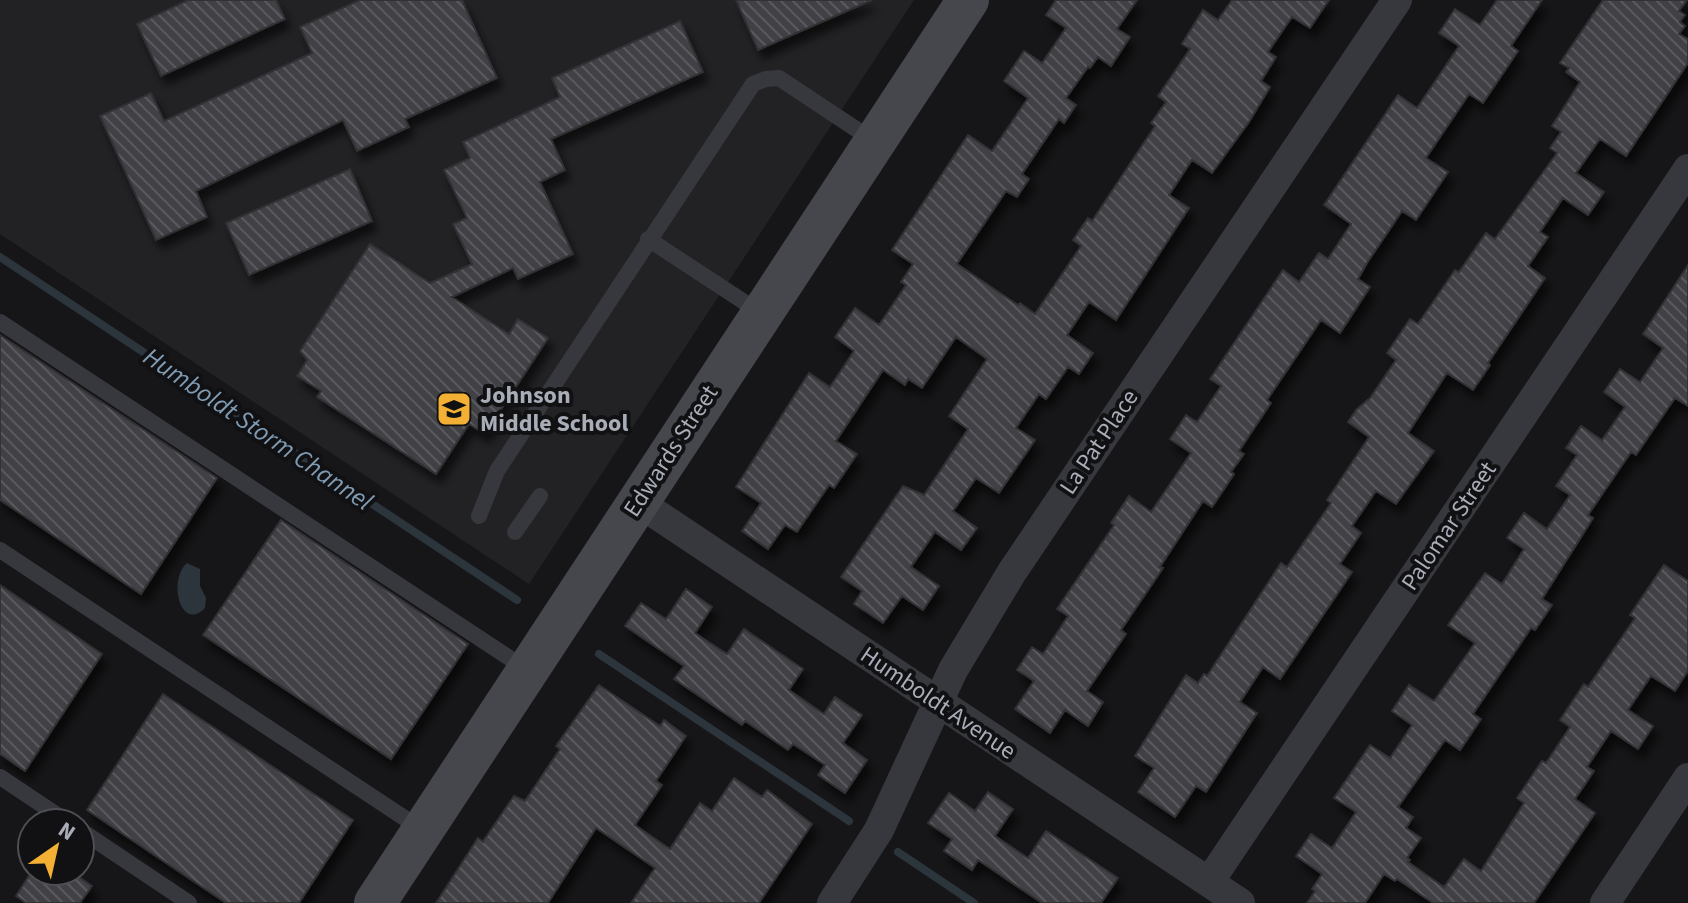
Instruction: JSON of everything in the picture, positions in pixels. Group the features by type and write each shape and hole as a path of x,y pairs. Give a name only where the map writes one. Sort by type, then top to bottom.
{"street":[{"name":"Edwards Street","path":"375,903 968,0"},
{"name":"La Pat Place","path":"832,903 874,838 937,703 971,638 1012,572 1397,0"},
{"name":"Palomar Street","path":"1209,882 1688,169"},
{"name":"Humboldt Avenue","path":"638,502 1240,903"},
{"path":"1605,903 1688,778"}],"lane":[{"path":"479,516 497,471 753,84 779,78 876,142"},
{"path":"648,239 762,314"},
{"path":"0,322 527,669"},
{"path":"515,532 540,496"},
{"path":"0,550 423,830"},
{"path":"0,777 45,807"},
{"path":"96,841 189,903"}],"shaded area":[{"name":"Johnson Middle School","path":"0,0 914,0 529,584 0,234"},
{"path":"187,563 200,569 200,586 206,598 205,608 197,614 189,614 183,609 178,591 181,571"}],"building":[{"path":"188,0 276,0 285,19 161,76 137,24"},
{"path":"360,0 462,0 497,78 405,119 409,127 357,151 343,120 196,191 207,217 156,240 100,116 151,93 164,121 312,53 300,27"},
{"path":"736,0 872,0 758,50"},
{"path":"1056,0 1137,0 1117,29 1130,37 1111,66 1098,57 1088,67 1066,98 1076,105 1064,123 1059,119 1022,174 1029,179 1017,197 1006,191 957,264 1035,314 1081,246 1073,240 1088,218 1092,221 1155,126 1151,123 1166,102 1158,96 1190,49 1182,44 1203,10 1218,20 1232,0 1329,0 1310,28 1292,17 1268,52 1276,57 1261,81 1270,87 1212,173 1192,160 1169,195 1189,208 1116,320 1089,302 1067,335 1093,353 1079,374 1068,367 1046,399 1039,394 1016,428 1035,440 999,493 976,478 953,511 977,528 961,550 935,532 911,567 939,586 923,610 902,596 883,623 854,604 862,591 841,577 903,486 924,495 968,429 949,416 987,359 956,337 922,388 908,379 905,385 883,370 836,441 857,454 834,488 829,485 797,532 785,525 768,549 742,531 761,503 736,487 809,373 830,387 854,351 835,337 855,308 879,325 906,285 901,282 913,264 892,250 968,135 992,151 1028,98 1004,81 1024,51 1042,63 1066,28 1046,15"},
{"path":"1497,0 1542,0 1511,46 1518,51 1483,103 1469,94 1426,158 1448,172 1416,220 1402,211 1367,263 1358,279 1370,287 1340,333 1321,320 1267,400 1271,403 1239,451 1244,454 1231,472 1234,474 1212,507 1203,501 1121,630 1126,634 1087,691 1103,702 1088,726 1065,710 1050,733 1015,709 1034,681 1017,670 1032,647 1043,654 1068,616 1057,609 1114,525 1111,523 1129,496 1151,512 1191,453 1170,439 1186,415 1197,422 1221,386 1210,379 1283,270 1299,282 1319,253 1328,259 1351,224 1324,205 1398,95 1417,108 1459,46 1439,33 1455,9 1480,25"},
{"path":"1603,0 1687,0 1679,11 1685,15 1680,22 1685,26 1679,34 1688,39 1688,63 1626,156 1600,139 1576,173 1604,192 1588,215 1563,198 1540,232 1548,237 1528,266 1545,278 1473,390 1447,373 1408,433 1434,451 1396,504 1376,491 1352,526 1361,533 1340,564 1352,572 1280,679 1263,667 1240,702 1257,713 1206,792 1196,786 1175,817 1138,792 1154,768 1135,756 1186,675 1198,683 1204,674 1207,676 1281,563 1287,567 1331,503 1327,500 1369,437 1348,422 1370,398 1396,360 1387,353 1410,319 1418,324 1455,270 1459,272 1486,233 1495,239 1557,153 1550,148 1561,132 1552,126 1580,82 1566,72 1569,68 1560,63"},
{"path":"680,21 703,72 551,139 565,170 540,182 573,254 518,279 513,268 452,297 509,334 518,319 548,338 485,434 469,424 436,474 317,397 321,391 297,376 307,360 300,351 370,244 430,283 472,264 453,224 467,218 444,170 470,158 463,142 560,97 552,78"},
{"path":"350,169 372,221 249,275 226,223"},
{"path":"1688,265 1688,406 1675,398 1636,455 1631,452 1588,515 1593,518 1542,599 1552,605 1535,630 1531,628 1473,714 1481,719 1460,750 1445,740 1398,807 1413,817 1406,828 1421,838 1407,858 1410,860 1408,862 1444,887 1464,859 1481,871 1524,803 1517,798 1570,727 1560,720 1584,684 1588,687 1635,618 1630,615 1664,565 1688,581 1688,671 1675,691 1651,676 1628,710 1653,726 1638,749 1611,731 1587,767 1594,771 1575,799 1595,813 1534,903 1433,903 1384,874 1365,903 1307,903 1322,874 1296,856 1311,834 1332,848 1356,812 1334,798 1370,745 1390,758 1412,725 1392,711 1409,685 1434,701 1475,643 1448,625 1485,573 1502,584 1524,549 1507,538 1524,513 1547,529 1570,495 1556,486 1577,455 1566,448 1581,426 1602,440 1625,407 1604,392 1620,369 1640,382 1663,348 1643,334"},
{"path":"0,335 217,478 141,594 0,500"},
{"path":"281,520 468,644 391,759 203,635"},
{"path":"0,585 102,654 25,771 0,754"},
{"path":"686,589 712,607 695,633 727,654 744,629 803,669 789,690 824,714 835,697 862,715 843,743 867,760 845,793 818,775 825,765 793,744 788,750 745,721 742,725 674,679 684,666 625,626 641,603 666,619"},
{"path":"599,685 660,726 664,720 686,736 656,781 662,785 635,825 670,849 700,803 712,811 734,778 762,797 767,790 812,824 759,903 631,903 655,868 596,828 548,903 436,903 478,838 483,842 514,796 525,801 560,749 556,746"},
{"path":"163,694 353,820 299,903 226,903 96,816 96,807 89,807"},
{"path":"988,792 1013,809 995,836 1028,858 1046,831 1118,878 1101,903 1042,903 978,860 972,870 944,851 952,839 928,823 949,793 975,811"},
{"path":"22,887 91,887 80,903 26,903 16,896"}],"waterway":[{"name":"Humboldt Storm Channel","path":"0,257 517,600"},
{"path":"599,654 849,821"},
{"name":"Humboldt Storm Channel","path":"898,852 974,903"}],"place":[{"name":"Johnson Middle School","path":"454,409"}]}
